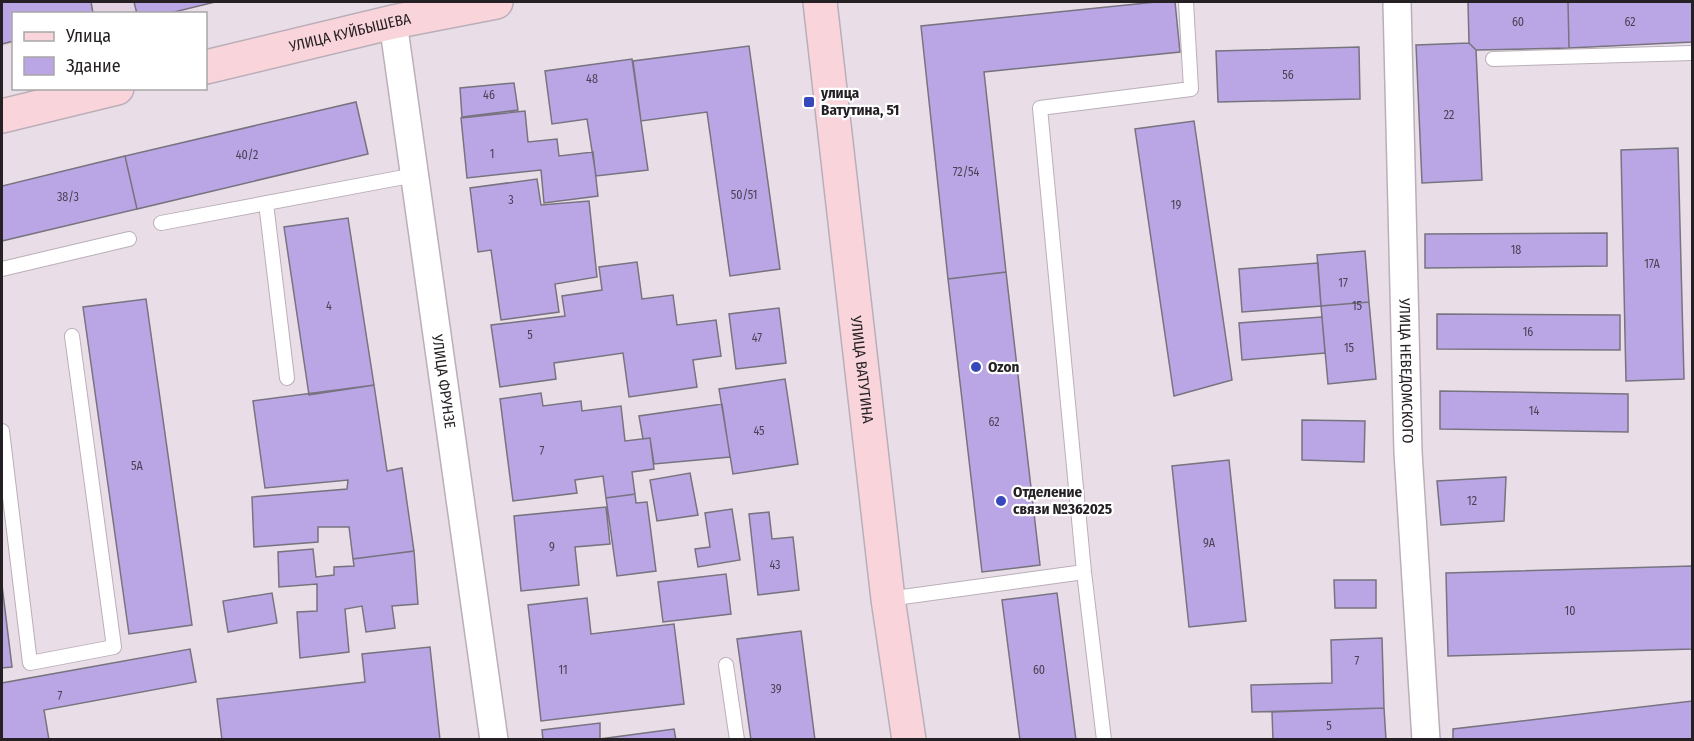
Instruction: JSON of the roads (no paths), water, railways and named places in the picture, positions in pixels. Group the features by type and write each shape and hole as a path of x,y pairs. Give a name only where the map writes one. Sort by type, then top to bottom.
{"main road":[{"name":"УЛИЦА КУЙБЫШЕВА","path":"207,67 393,22 496,2"},
{"name":"УЛИЦА ВАТУТИНА","path":"820,2 888,598 909,740"},
{"path":"2,116 109,90"}],"street":[{"name":"УЛИЦА НЕВЕДОМСКОГО","path":"1397,2 1408,452 1426,740"},
{"name":"УЛИЦА ФРУНЗЕ","path":"393,22 494,740"}],"lane":[{"path":"1104,740 1084,572 1040,108 1191,89 1186,2"},
{"path":"1494,59 1692,53"},
{"path":"161,223 414,175"},
{"path":"266,203 287,378"},
{"path":"2,269 129,239"},
{"path":"2,431 30,663 114,647 72,336"},
{"path":"888,598 1084,572"},
{"path":"726,665 736,740"}],"place":[{"name":"улица Ватутина, 51","path":"809,102"},
{"name":"Ozon","path":"976,367"},
{"name":"Отделение связи №362025","path":"1001,501"}]}
